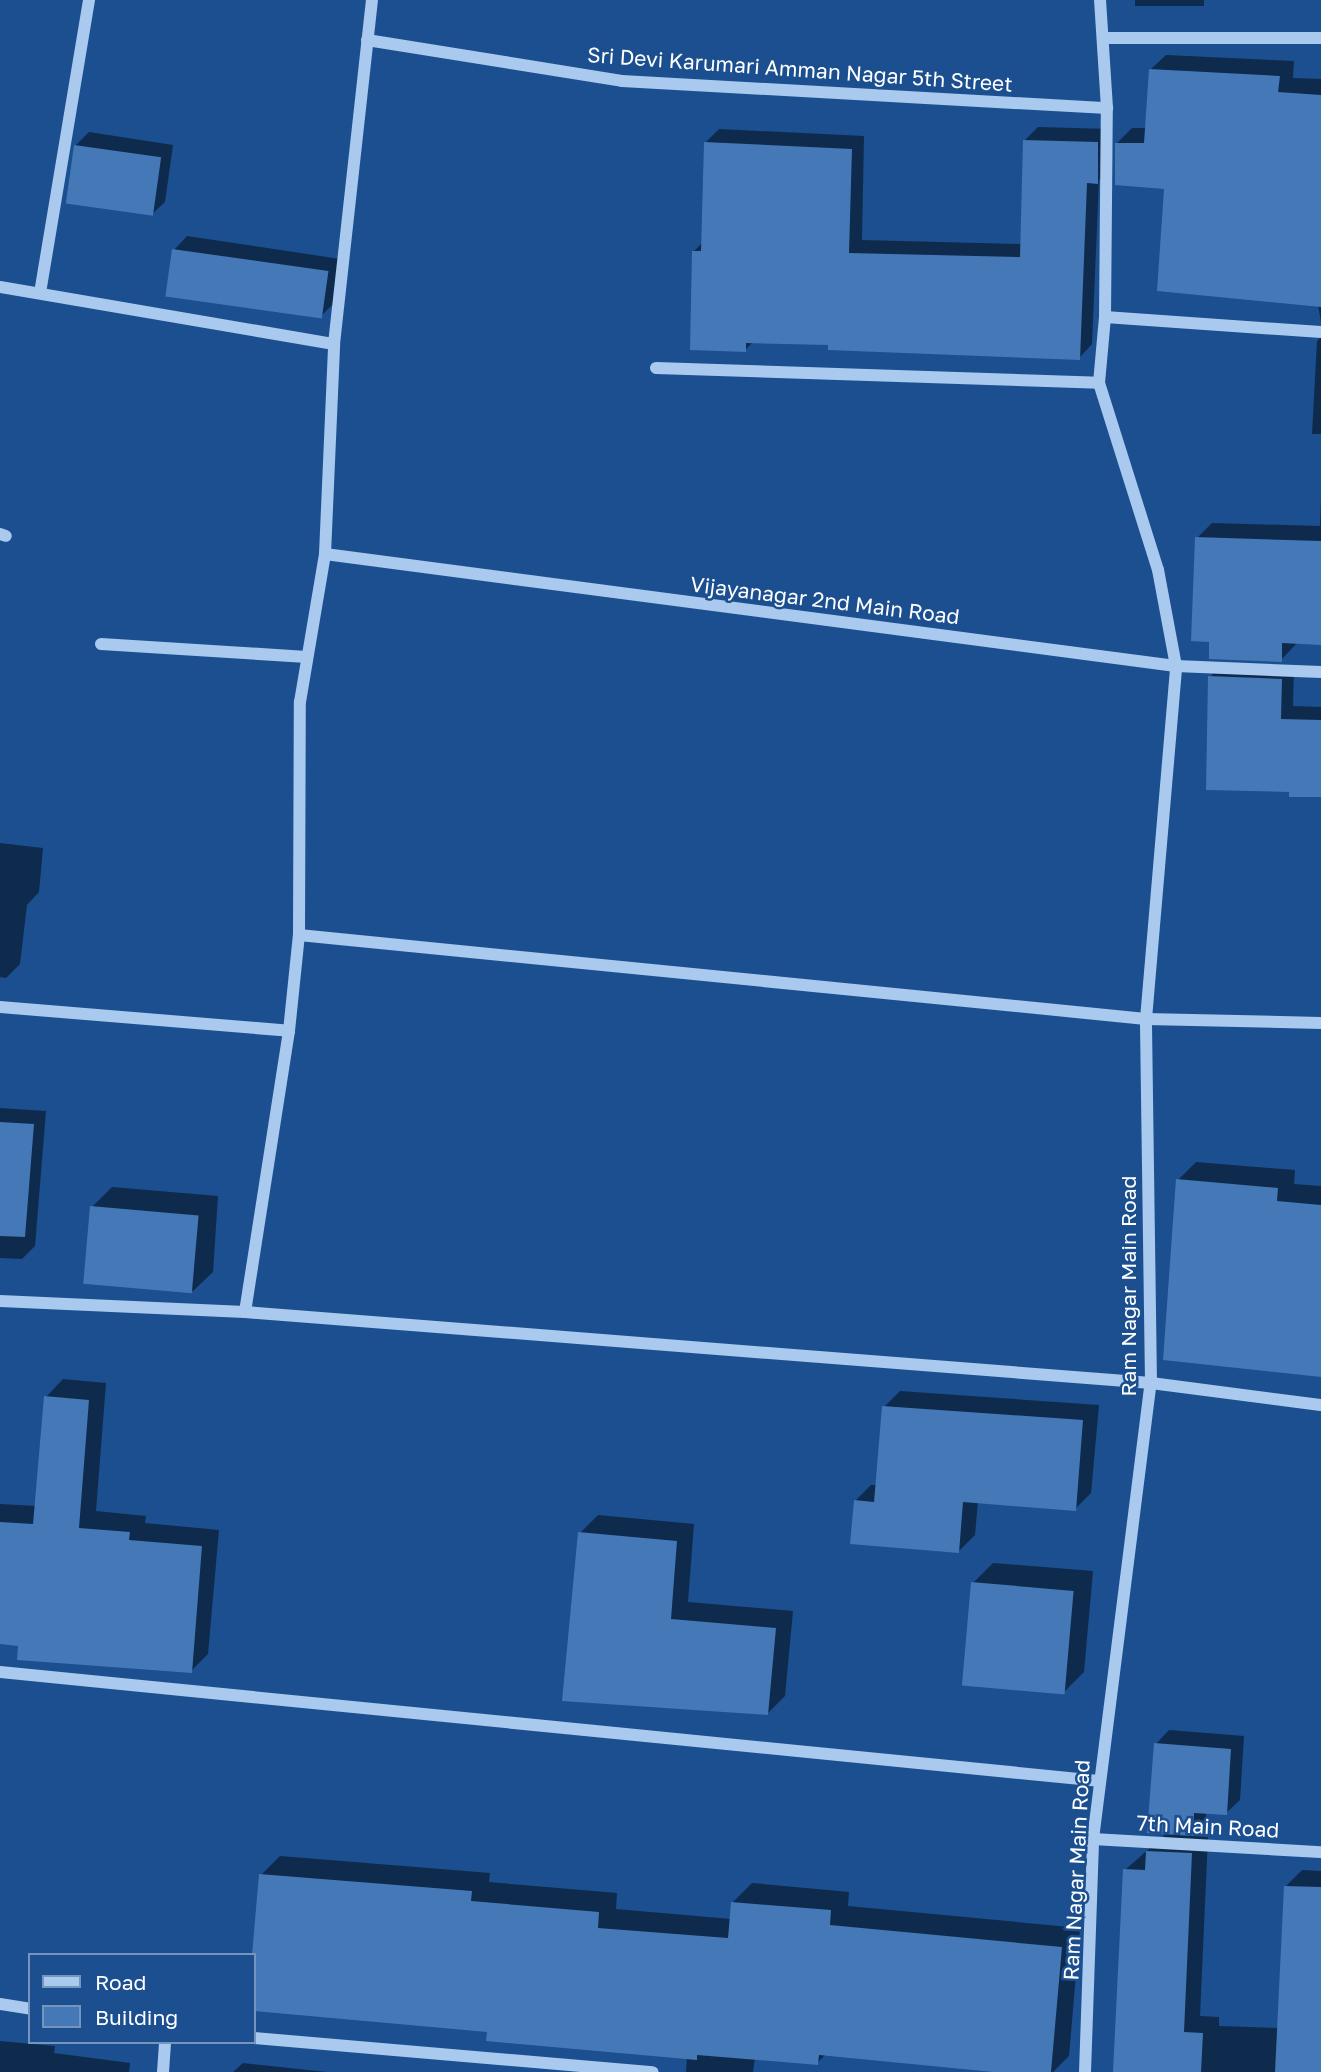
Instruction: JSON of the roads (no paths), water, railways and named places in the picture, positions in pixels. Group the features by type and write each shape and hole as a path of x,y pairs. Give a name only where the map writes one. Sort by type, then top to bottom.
{"street":[{"path":"40,293 89,0"},
{"path":"245,1312 289,1031 299,935 300,702 325,554 334,344 372,0"},
{"path":"656,368 1099,383 1105,317 1107,108 1100,0"},
{"path":"1102,38 1321,38"},
{"name":"Sri Devi Karumari Amman Nagar 5th Street","path":"367,40 622,81 1107,108"},
{"path":"0,286 334,344"},
{"path":"1105,317 1321,332"},
{"name":"Ram Nagar Main Road","path":"1086,2072 1093,1839 1151,1383 1146,1019 1176,666 1158,570 1099,383"},
{"name":"Vijayanagar 2nd Main Road","path":"325,554 1176,666 1321,672"},
{"path":"101,644 307,657"},
{"path":"299,935 1146,1019 1321,1023"},
{"path":"0,1007 289,1031"},
{"path":"0,1301 245,1312 1151,1383 1321,1405"},
{"path":"0,1672 1099,1781"},
{"name":"7th Main Road","path":"1093,1839 1321,1852"},
{"path":"0,2004 28,2008"},
{"path":"256,2038 653,2072"},
{"path":"163,2072 165,2044"}]}
